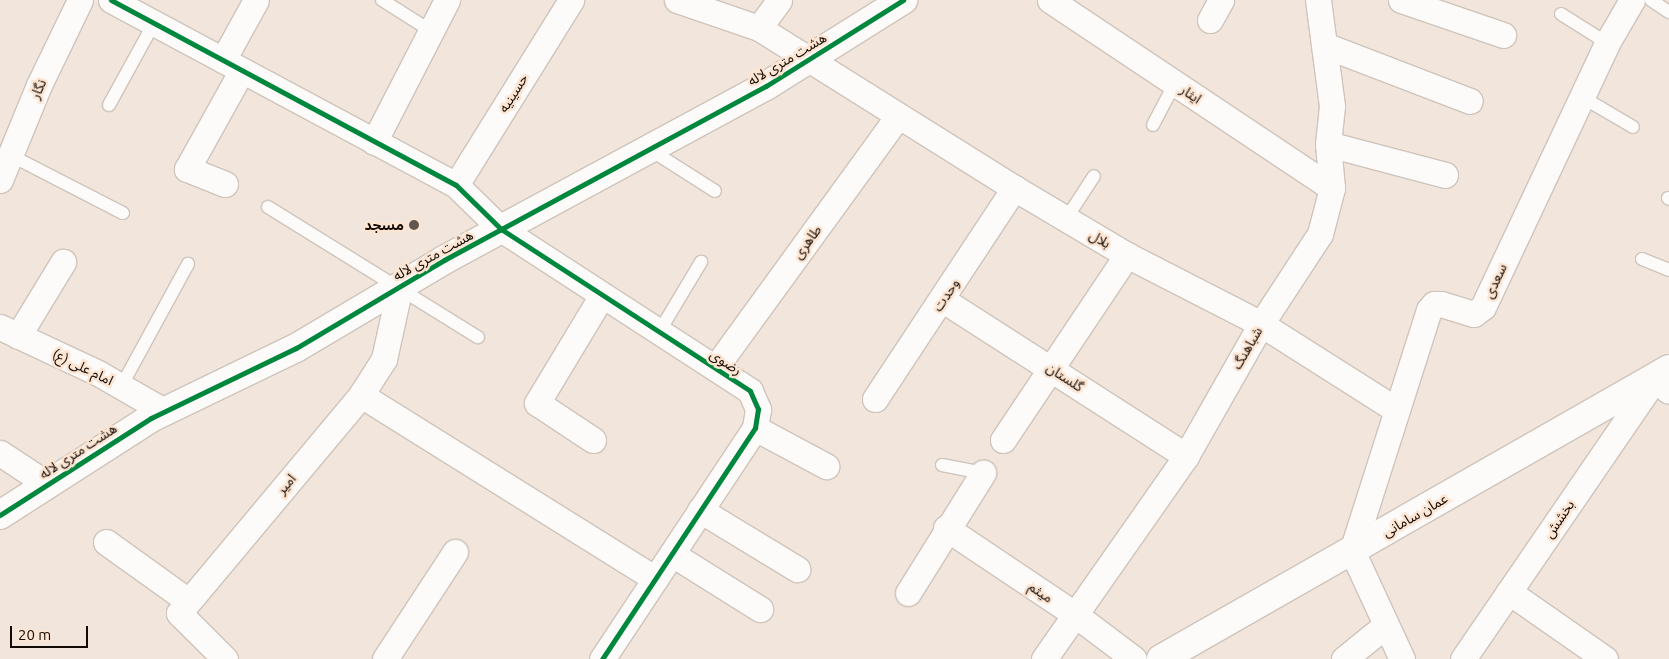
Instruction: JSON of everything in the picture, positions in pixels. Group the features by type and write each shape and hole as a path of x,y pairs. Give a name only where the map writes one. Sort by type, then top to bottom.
{"street":[{"name":"نگار","path":"0,180 39,85 80,0"},
{"name":"رضوی","path":"111,0 456,185 501,230 601,297 750,391 758,408 755,428"},
{"path":"225,184 187,169 233,65 256,0"},
{"path":"374,142 447,0"},
{"name":"حسینیه","path":"456,185 571,0"},
{"name":"بلال","path":"677,0 759,28 812,58 898,116 1014,188 1127,255 1261,324 1395,409"},
{"path":"759,28 779,0"},
{"name":"هشت متری لاله","path":"0,515 164,411 296,348 400,286 812,58 903,0"},
{"name":"ایثار","path":"1050,0 1332,188"},
{"name":"شباهنگ","path":"1044,659 1073,614 1186,456 1261,324 1320,234 1332,188 1328,144 1332,106 1318,0"},
{"path":"1401,0 1503,35"},
{"name":"سعدی","path":"1352,551 1395,409 1434,304 1474,314 1483,307 1608,43 1632,0"},
{"path":"1324,44 1470,101"},
{"name":"طاهری","path":"715,368 898,116"},
{"path":"1328,144 1445,175"},
{"name":"وحدت","path":"875,400 943,300 1014,188"},
{"path":"1003,440 1127,255"},
{"path":"9,331 63,262"},
{"name":"امیر","path":"223,658 178,613 361,395 384,359 400,286"},
{"path":"593,440 537,403 601,297"},
{"name":"گلستان","path":"943,300 1186,456"},
{"name":"امام علی (ع)","path":"9,331 122,385 164,411"},
{"name":"عمان سامانی","path":"1161,659 1664,379"},
{"name":"بخشش","path":"1463,659 1509,592 1664,379"},
{"path":"361,395 655,578"},
{"path":"611,656 655,578 755,428 826,466"},
{"path":"0,453 48,484"},
{"path":"908,592 946,528 984,473"},
{"path":"700,510 797,569"},
{"name":"میثم","path":"946,528 1073,614 1134,659"},
{"path":"106,542 188,601"},
{"path":"1352,551 1402,659"},
{"path":"385,659 454,552"},
{"path":"672,554 760,609"},
{"path":"1509,592 1605,659"},
{"path":"1344,659 1386,625"}],"lane":[{"path":"382,0 431,31"},
{"path":"1651,0 1669,12"},
{"path":"1561,14 1608,43"},
{"path":"110,105 154,23"},
{"path":"1153,125 1175,84"},
{"path":"1582,98 1633,127"},
{"path":"649,149 714,191"},
{"path":"10,155 123,213"},
{"path":"1066,219 1094,176"},
{"path":"268,207 400,286 478,337"},
{"path":"1642,259 1669,270"},
{"path":"659,332 701,262"},
{"path":"122,385 188,264"},
{"path":"942,466 984,473"}],"cycle path":[{"path":"111,0 456,185 501,229 750,391 758,409 755,428 602,659"},
{"path":"0,515 151,418 296,348 444,260 766,86 903,0"}],"place":[{"name":"مسجد","path":"414,225"}]}
